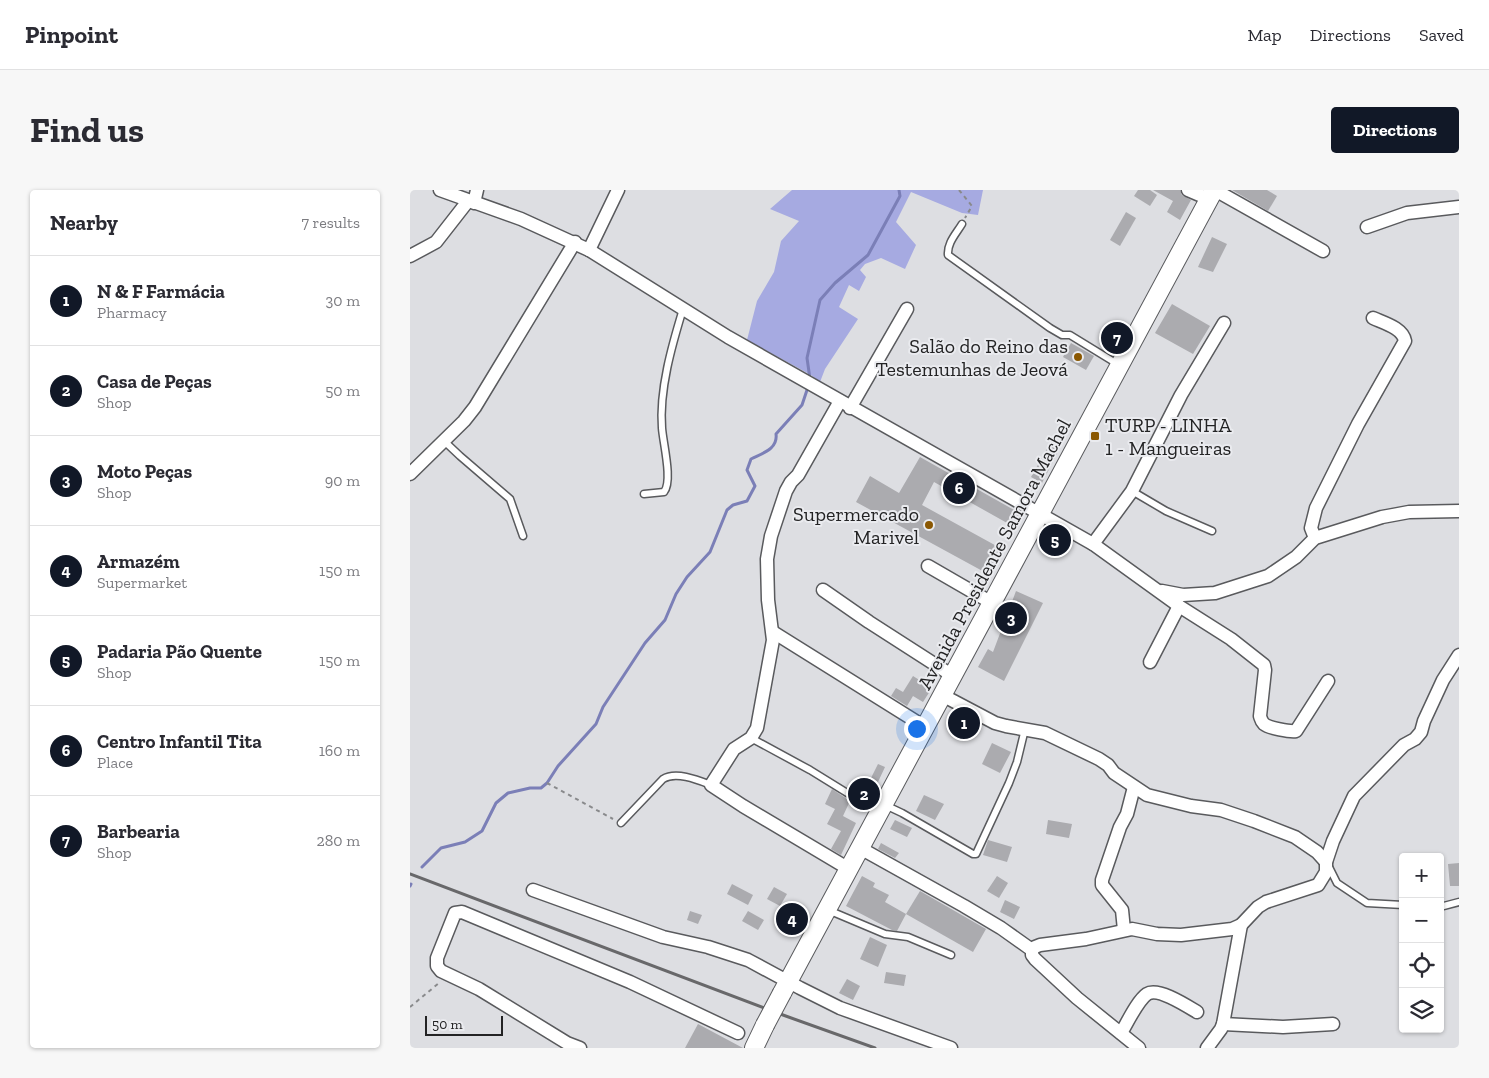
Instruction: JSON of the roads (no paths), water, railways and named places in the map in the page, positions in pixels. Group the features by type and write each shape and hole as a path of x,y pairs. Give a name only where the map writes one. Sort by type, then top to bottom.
{"main road":[{"name":"Avenida Presidente Samora Machel","path":"753,1046 1213,193"}],"street":[{"path":"440,190 521,219 575,242 728,337 1094,544 1179,606 1231,639 1264,665 1260,716 1262,722 1266,725 1291,732 1296,731 1328,680"},
{"path":"410,256 436,242 471,202 477,190"},
{"path":"589,250 618,190"},
{"path":"1188,190 1213,193 1324,251"},
{"path":"1367,227 1407,213 1459,207"},
{"path":"410,474 475,407 575,242"},
{"path":"849,869 711,785 734,749 751,738 759,718 773,640 766,576 767,559 774,528 786,491 907,310"},
{"path":"1315,538 1311,528 1316,508 1358,424 1405,341 1401,331 1373,318"},
{"path":"1094,544 1132,491 1181,395 1224,323"},
{"path":"1160,591 1182,595 1215,593 1268,576 1296,557 1315,538 1397,513 1459,511"},
{"path":"928,566 992,603"},
{"path":"823,590 953,676"},
{"path":"1150,662 1179,606"},
{"path":"773,632 925,727"},
{"path":"1032,950 1040,945 1086,939 1132,929 1157,934 1181,935 1232,929 1241,925 1258,907 1266,902 1318,885 1326,872 1326,862 1333,841 1354,796 1404,745 1415,739 1421,732 1424,721 1443,680 1459,655"},
{"path":"942,695 995,723 1045,733 1099,759 1108,765 1114,773 1147,795 1191,806 1221,810 1254,820 1295,837 1317,852 1326,862"},
{"path":"1124,930 1122,910 1102,885 1102,880 1120,826 1127,814 1134,787"},
{"path":"860,848 964,906 1001,928 1032,950"},
{"path":"532,890 663,937 708,946 748,960 785,987 800,988 849,1012 951,1048"},
{"path":"580,1048 568,1043 479,989 441,972 437,966 437,958 455,913 462,912 630,982 738,1033"},
{"path":"1207,1048 1223,1024 1241,925"},
{"path":"1032,950 1034,959 1077,998 1139,1048"},
{"path":"1121,1033 1148,993 1163,994 1197,1012"},
{"path":"1223,1024 1283,1028 1333,1024"}],"lane":[{"path":"962,224 950,242 947,249 948,255 1050,328 1062,335 1070,335 1120,365"},
{"path":"644,494 664,492 668,483 662,426 663,398 673,343 683,309"},
{"path":"443,440 510,499 523,536"},
{"path":"1132,491 1177,516 1212,531"},
{"path":"751,738 881,809 902,813 976,854 1009,783 1017,762 1025,729"},
{"path":"621,823 668,776 682,777 711,785"},
{"path":"1326,862 1337,883 1367,903 1399,905"},
{"path":"1444,906 1459,902"},
{"path":"827,909 885,934 908,937 951,955"}],"waterway":[{"path":"810,379 807,358 820,300 835,283 868,255 900,196 899,190"},
{"path":"422,867 441,848 465,842 482,831 496,803 508,793 530,788 541,788 596,724 603,707 645,643 665,620 676,594 687,577 710,552 727,510 733,505 747,501 755,486 747,470 751,459 772,447 775,443 776,434 802,405 808,387"}],"railway":[{"path":"410,874 875,1048"}],"place":[{"name":"Barbearia","path":"1117,338"},
{"name":"Salão do Reino das Testemunhas de Jeová","path":"1078,357"},
{"name":"TURP - LINHA 1 - Mangueiras","path":"1095,436"},
{"name":"Centro Infantil Tita","path":"959,488"},
{"name":"Supermercado Marivel","path":"929,525"},
{"name":"Padaria Pão Quente","path":"1055,540"},
{"name":"Moto Peças","path":"1011,618"},
{"name":"N & F Farmácia","path":"964,723"},
{"name":"Casa de Peças","path":"864,794"},
{"name":"Armazém","path":"792,919"}]}
